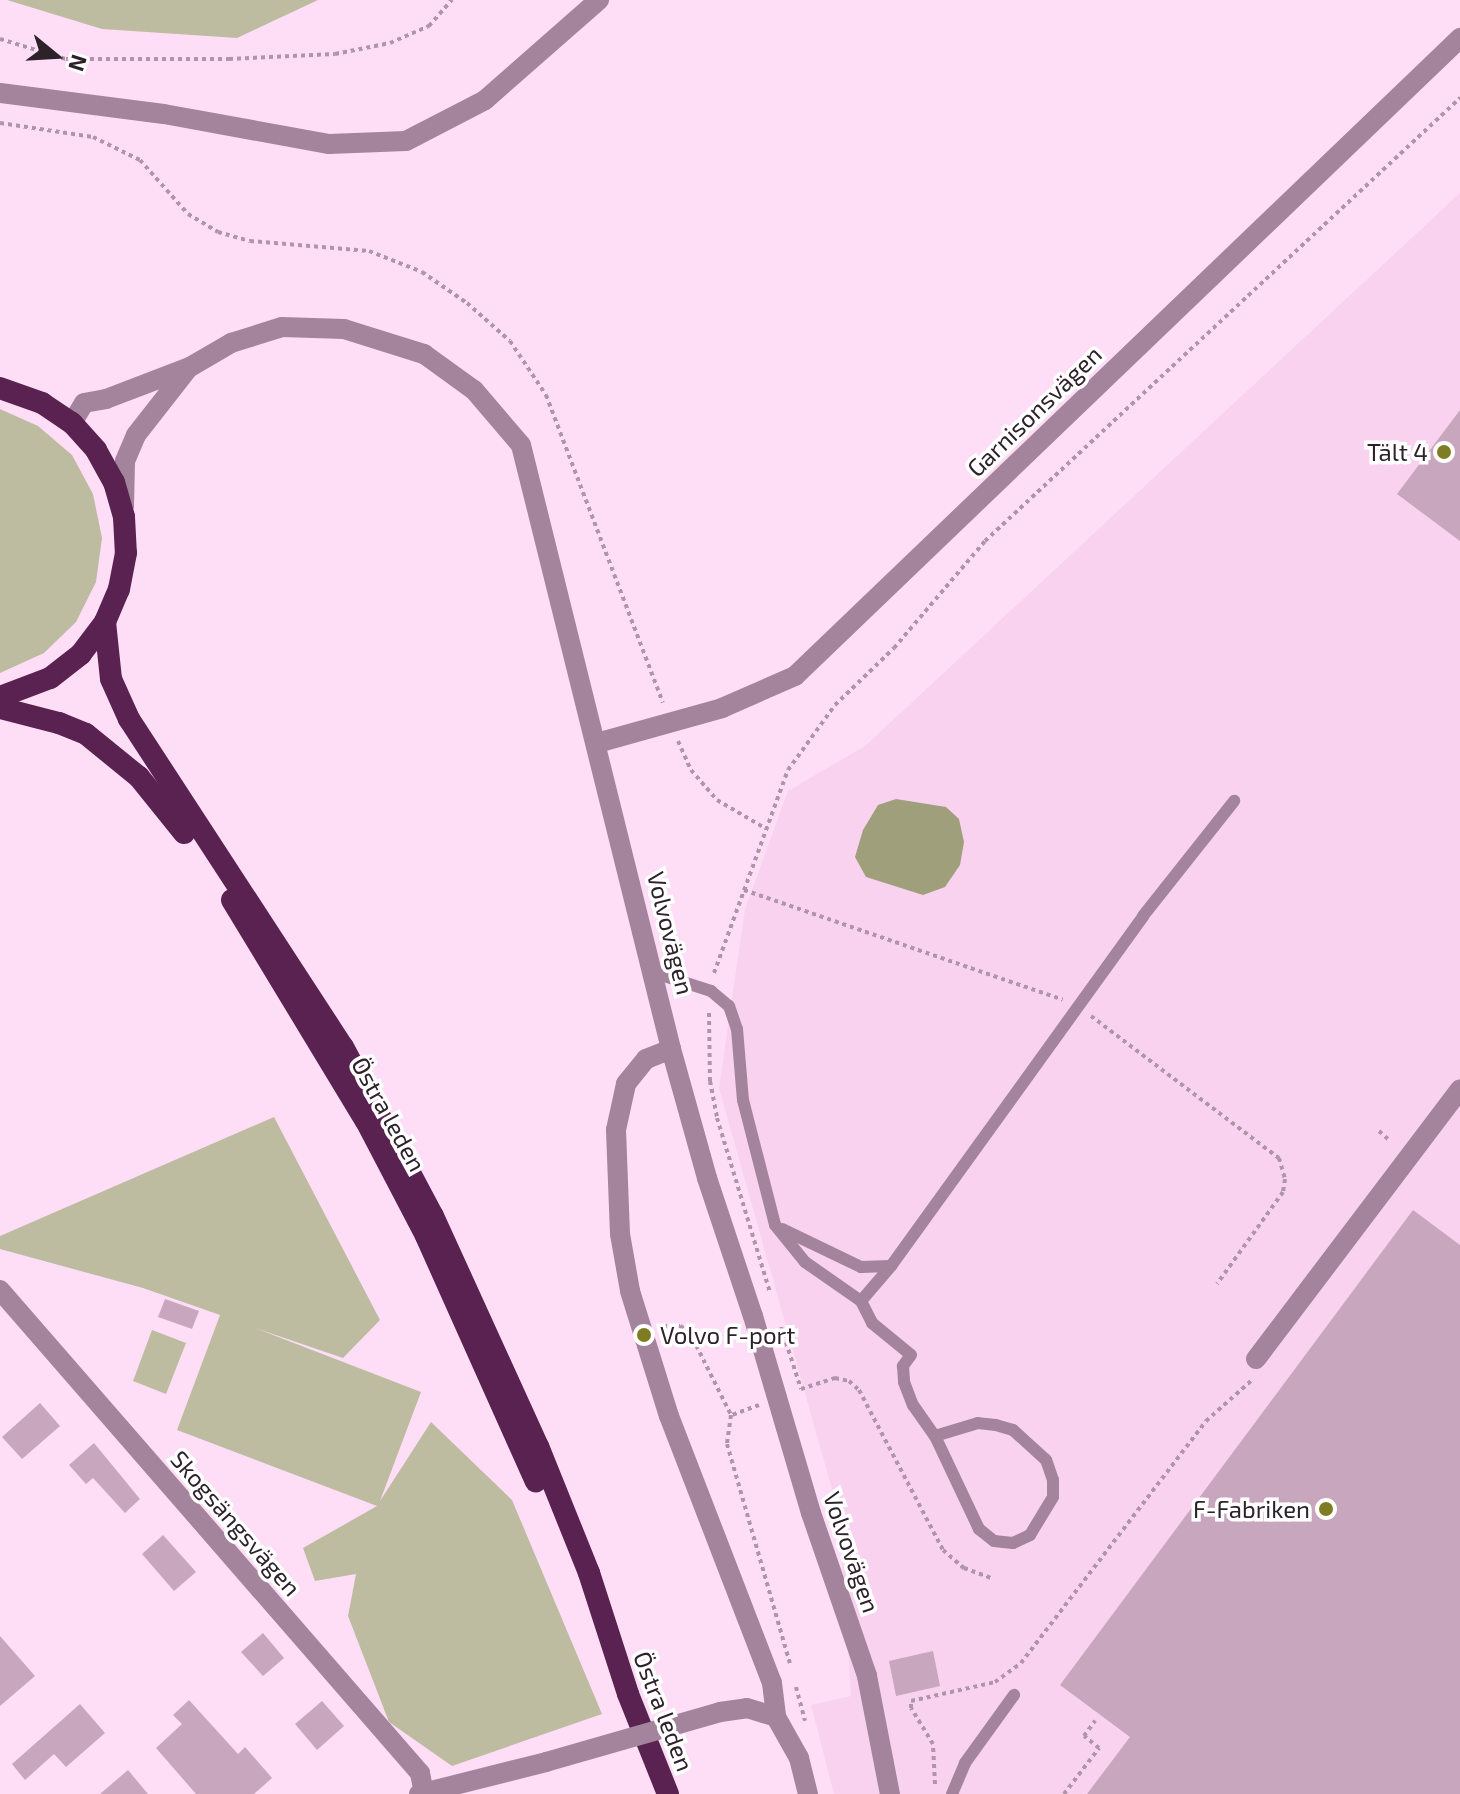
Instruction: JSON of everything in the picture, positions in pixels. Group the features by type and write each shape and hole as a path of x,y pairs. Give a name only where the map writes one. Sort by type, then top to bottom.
{"highway":[{"path":"0,388 42,403 72,423 102,461 114,482 124,517 126,553 119,589 105,622 81,654 50,678 0,697"},
{"name":"Östra leden","path":"105,622 111,679 129,719 343,1047 433,1216 538,1446 589,1573 612,1647 668,1794"},
{"name":"Östra leden","path":"0,708 59,723 86,734 113,754 164,805 215,874 366,1121 426,1236 577,1581 612,1647"}],"street":[{"path":"0,93 164,114 329,144 406,141 485,100 599,0"},
{"name":"Garnisonsvägen","path":"597,743 722,708 795,676 1460,38"},
{"name":"Volvovägen","path":"190,367 231,343 282,327 344,329 424,354 474,390 521,445 655,973 671,1049 707,1178 753,1316 811,1513 867,1676 890,1794"},
{"path":"72,423 84,403 106,399 190,367"},
{"path":"124,517 125,461 136,435 190,367"},
{"path":"671,1049 646,1059 626,1084 616,1130 615,1177 620,1234 630,1291 669,1416 772,1683 776,1717 799,1758 808,1794"},
{"path":"1256,1368 1460,1089"},
{"name":"Skogsängsvägen","path":"0,1290 420,1773 422,1794"},
{"path":"422,1794 447,1792 720,1712 747,1708 776,1717"}],"lane":[{"path":"861,1301 891,1266 1084,995 1234,801"},
{"path":"655,973 711,991 729,1006 737,1029 743,1100 775,1225 805,1262 861,1301 872,1323 911,1355 903,1366 904,1382 913,1405 935,1436 979,1529 994,1541 1013,1543 1030,1535 1053,1497 1053,1480 1046,1460 1013,1430 996,1425 978,1423 935,1436"},
{"path":"775,1225 810,1245 861,1267 891,1266"},
{"path":"952,1794 965,1763 1014,1695"}],"path":[{"path":"0,39 66,59 229,59 335,54 390,43 429,26 452,0"},
{"path":"713,977 788,770 835,705 894,648 985,541 1460,98"},
{"path":"0,123 93,137 140,160 188,214 218,232 250,241 369,251 422,272 467,303 510,341 546,395 670,723 691,770 717,800 765,828"},
{"path":"709,1007 710,1081 717,1118 773,1298"},
{"path":"1379,1131 1390,1141"},
{"path":"777,1313 801,1389 835,1378 849,1381 859,1390 943,1550 964,1568 992,1578"},
{"path":"655,1328 680,1326 689,1331 731,1415 727,1444 731,1463 794,1678"},
{"path":"933,1794 937,1770 933,1744 911,1708 911,1701 995,1682 1021,1663 1206,1421 1256,1368"},
{"path":"731,1415 760,1405"},
{"path":"1064,1794 1099,1748 1084,1736 1095,1721"}],"shaded area":[{"path":"1460,193 1460,1794 834,1794 811,1705 851,1696 839,1514 719,1088 745,909 788,791 865,746"},
{"path":"896,799 946,807 959,819 964,842 960,865 945,887 923,895 866,877 855,857 863,830 878,805"}],"green space":[{"path":"7,0 318,0 237,38 102,29"},
{"path":"0,409 38,426 72,455 93,494 102,538 96,582 76,622 44,653 0,673"},
{"path":"274,1117 380,1320 343,1358 255,1328 421,1392 380,1501 431,1422 512,1500 602,1714 452,1766 389,1722 348,1616 356,1574 315,1581 303,1548 377,1506 177,1430 220,1315 143,1288 0,1249 0,1236"},
{"path":"152,1330 186,1343 166,1394 133,1381"}],"building":[{"name":"Tält 4","path":"1460,410 1460,541 1397,494"},
{"name":"F-Fabriken","path":"1413,1210 1460,1245 1460,1794 1087,1794 1130,1737 1060,1685"},
{"path":"165,1299 199,1311 192,1329 158,1317"},
{"path":"40,1403 60,1426 22,1459 2,1437"},
{"path":"94,1443 140,1499 125,1513 93,1478 86,1484 69,1465"},
{"path":"163,1535 196,1572 174,1591 142,1554"},
{"path":"263,1633 284,1658 263,1676 241,1652"},
{"path":"0,1636 35,1676 0,1706"},
{"path":"933,1651 940,1686 896,1696 889,1661"},
{"path":"189,1700 238,1754 245,1747 272,1778 254,1794 196,1794 156,1748 182,1724 173,1715"},
{"path":"322,1701 344,1726 317,1750 295,1724"},
{"path":"80,1704 105,1733 66,1767 54,1754 25,1780 12,1764"},
{"path":"128,1770 148,1794 100,1794"}],"place":[{"name":"Tält 4","path":"1444,452"},
{"name":"Volvo F-port","path":"644,1335"},
{"name":"F-Fabriken","path":"1326,1509"}]}
